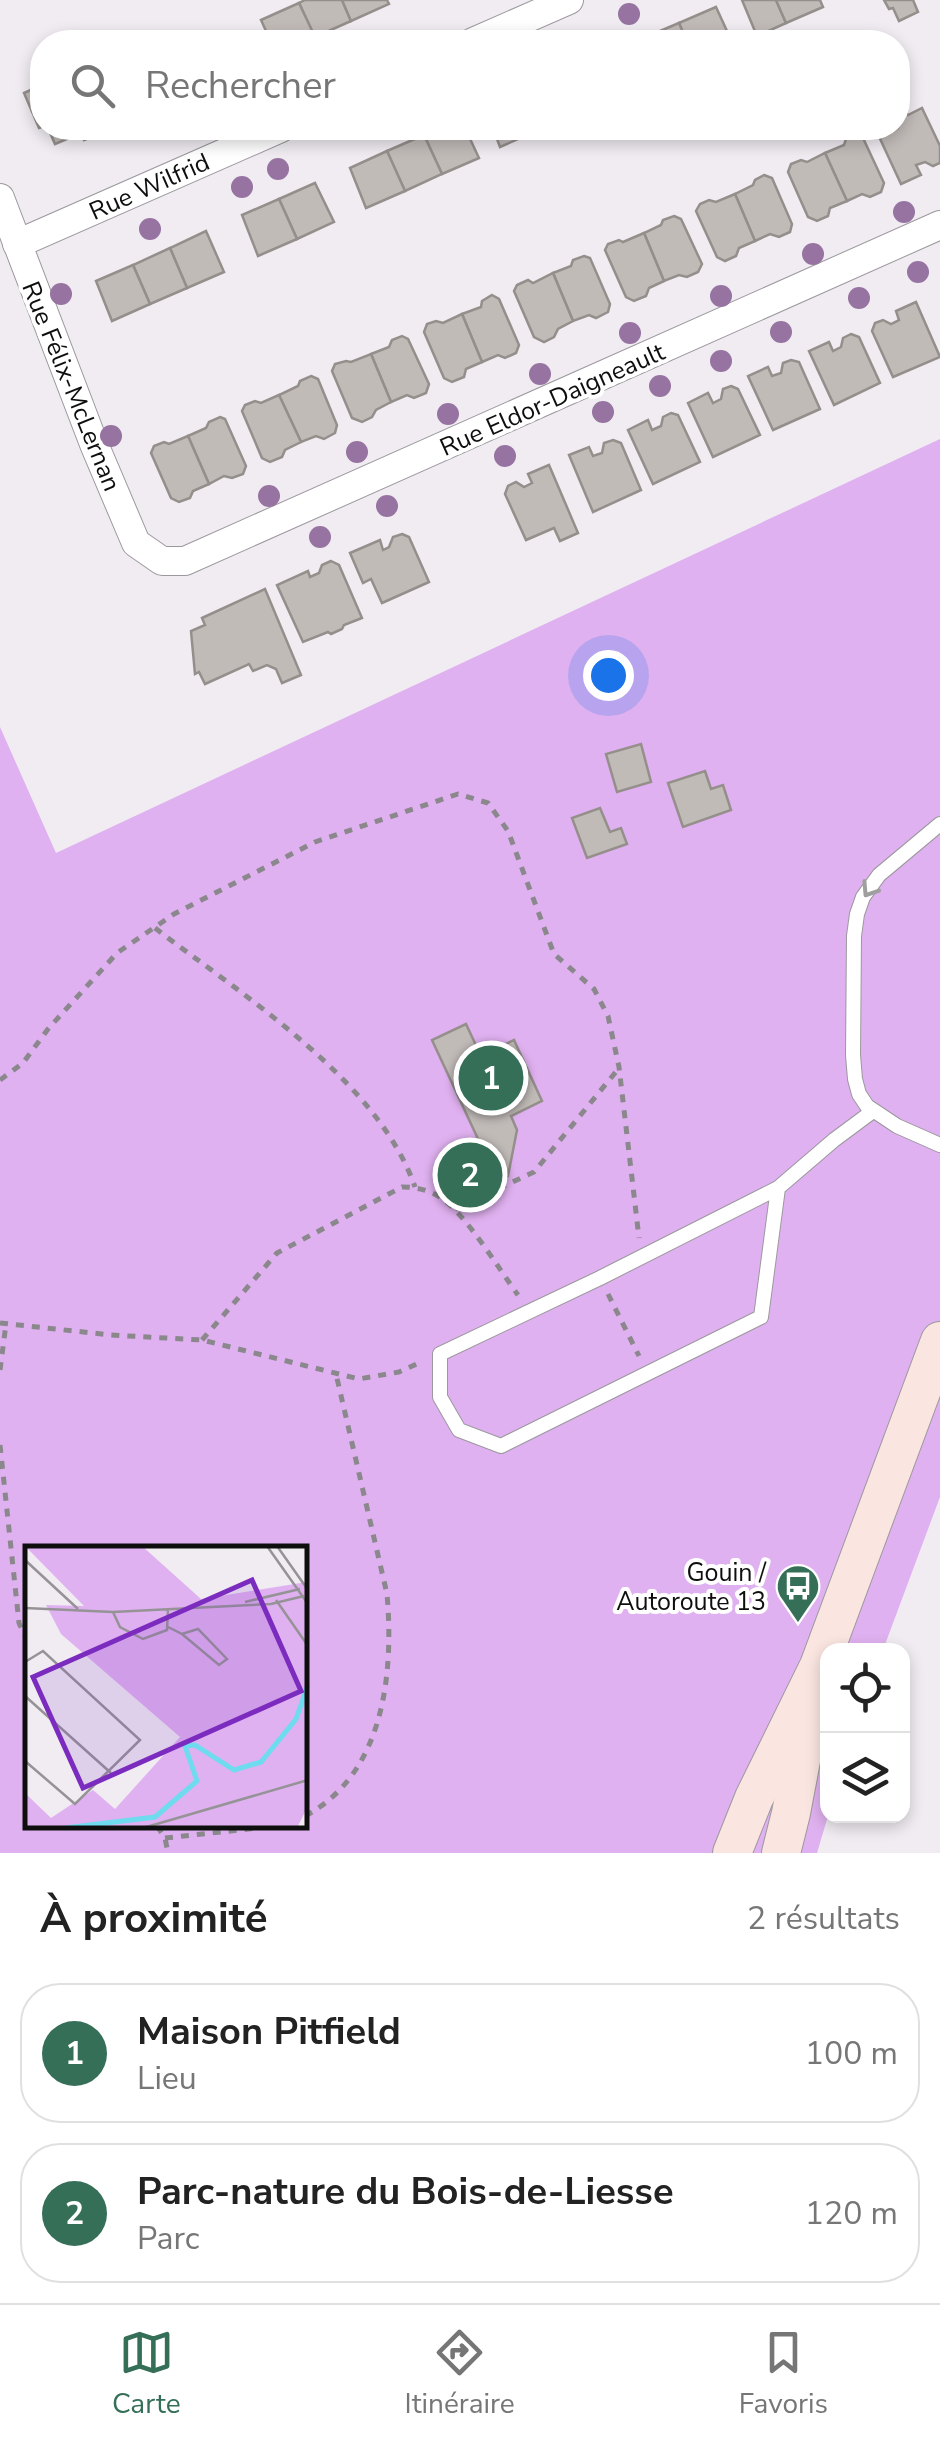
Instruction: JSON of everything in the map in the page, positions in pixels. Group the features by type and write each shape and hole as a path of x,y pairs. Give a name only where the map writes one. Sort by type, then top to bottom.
{"main road":[{"path":"732,1853 754,1798 819,1666 940,1341"},
{"path":"781,1853 819,1666"}],"street":[{"path":"499,30 568,0"},
{"name":"Rue Wilfrid","path":"16,244 254,140"},
{"name":"Rue Félix-McLernan","path":"0,198 136,543 162,561"},
{"name":"Rue Eldor-Daigneault","path":"162,561 185,562 215,550 940,225"}],"lane":[{"path":"940,824 869,886 856,914 852,1055 859,1094 866,1106 897,1126 940,1145"},
{"path":"778,1188 761,1317 501,1446 459,1430 440,1397 440,1354 778,1188 873,1111"}],"path":[{"path":"0,1080 23,1063 48,1029 117,954 174,914 315,842 458,794 488,803 508,831 554,954 594,989 608,1016 620,1068 642,1257"},
{"path":"154,928 302,1041 342,1078 407,1164 415,1187"},
{"path":"455,1209 534,1172 620,1068"},
{"path":"202,1340 278,1253 402,1186 439,1196 455,1209 530,1310"},
{"path":"600,1278 647,1372"},
{"path":"0,1370 3,1324 202,1340 359,1379 399,1372 440,1354"},
{"path":"308,1814 332,1799 355,1772 372,1736 389,1666 386,1594 336,1374"},
{"path":"0,1445 19,1623 25,1636"},
{"path":"158,1828 168,1853"},
{"path":"164,1838 258,1828"}],"shaded area":[{"path":"940,439 940,1497 886,1643 820,1643 820,1823 826,1823 817,1853 0,1853 0,727 56,853"}],"building":[{"path":"342,0 351,21 331,30 312,30 299,3"},
{"path":"342,0 387,0 389,4 351,21"},
{"path":"742,0 776,0 786,23 770,30 754,30"},
{"path":"776,0 820,0 823,7 786,23"},
{"path":"884,0 913,0 918,12 899,21"},
{"path":"299,3 312,30 266,30 261,20"},
{"path":"716,7 727,30 682,30 679,23"},
{"path":"679,23 682,30 662,30"},
{"path":"922,108 940,146 940,163 916,165 921,175 901,184 881,140 910,140 910,114"},
{"path":"412,140 426,140 442,174 405,191 387,151"},
{"path":"426,140 471,140 479,158 442,174"},
{"path":"497,140 516,140 500,147"},
{"path":"846,140 864,140 884,183 881,192 847,201 825,153 844,145"},
{"path":"387,151 405,191 366,208 350,168"},
{"path":"825,153 847,201 830,208 828,216 817,221 808,217 788,172 791,164 807,162"},
{"path":"764,175 772,178 792,224 790,232 779,237 770,234 755,241 735,194"},
{"path":"315,183 334,222 297,239 279,199"},
{"path":"735,194 755,241 739,248 736,256 725,261 717,257 696,211 709,200 716,202"},
{"path":"279,199 297,239 258,256 242,215"},
{"path":"674,216 681,219 702,264 698,272 687,277 679,275 664,281 644,233"},
{"path":"206,231 224,272 187,288 170,248"},
{"path":"644,233 664,281 634,301 626,297 605,250 608,244"},
{"path":"170,248 187,288 150,304 133,265"},
{"path":"584,256 590,258 610,304 608,312 596,318 589,315 573,321 553,273"},
{"path":"133,265 150,304 112,321 96,281"},
{"path":"553,273 573,321 544,342 534,337 514,291 517,285 528,280 533,283"},
{"path":"492,295 499,299 519,345 516,353 482,362 462,314 481,307 482,301"},
{"path":"916,302 940,357 893,377 872,331 875,323 899,320 896,311"},
{"path":"462,314 482,362 466,369 464,377 452,382 444,378 424,332 427,324 443,323"},
{"path":"851,334 859,337 880,383 834,405 809,351 829,342 833,351"},
{"path":"402,336 408,339 429,384 426,393 391,402 371,354"},
{"path":"371,354 391,402 362,422 352,418 332,371 335,364"},
{"path":"799,362 820,409 773,430 748,376 768,367 772,376 781,373 783,363"},
{"path":"311,376 318,379 337,425 335,433 324,439 316,436 301,442 279,395"},
{"path":"723,389 738,389 760,435 713,457 688,403 708,393 713,403 721,399"},
{"path":"279,395 301,442 270,462 262,458 242,411 245,405"},
{"path":"678,415 700,462 653,484 628,430 648,420 652,430 661,426 663,417"},
{"path":"220,417 225,419 246,466 243,474 224,476 209,484 188,436"},
{"path":"188,436 209,484 179,502 171,498 151,453 154,446"},
{"path":"604,443 621,443 641,490 593,512 569,455 589,447 593,456 602,453"},
{"path":"549,465 578,533 560,541 554,528 526,540 505,494 508,486 516,482 524,487 532,483 528,474"},
{"path":"393,537 409,537 429,582 382,603 371,579 363,583 350,553 380,540 383,550"},
{"path":"331,561 339,565 362,618 331,634 303,642 277,585 308,571 310,577 319,573 322,565"},
{"path":"265,589 301,675 282,683 276,669 267,665 253,671 249,664 205,684 199,672 195,674 191,631 205,625 202,618"},
{"path":"641,744 651,782 617,792 606,754"},
{"path":"705,771 711,789 723,785 731,810 683,827 668,783"},
{"path":"600,808 610,832 621,828 627,844 587,858 572,818"},
{"path":"466,1024 481,1056 514,1040 542,1101 511,1116 517,1130 508,1176 472,1168 478,1139 432,1040"}],"place":[{"name":"Maison Pitfield","path":"491,1078"},
{"name":"Parc-nature du Bois-de-Liesse","path":"470,1175"},
{"name":"Gouin / Autoroute 13","path":"798,1624"}]}
